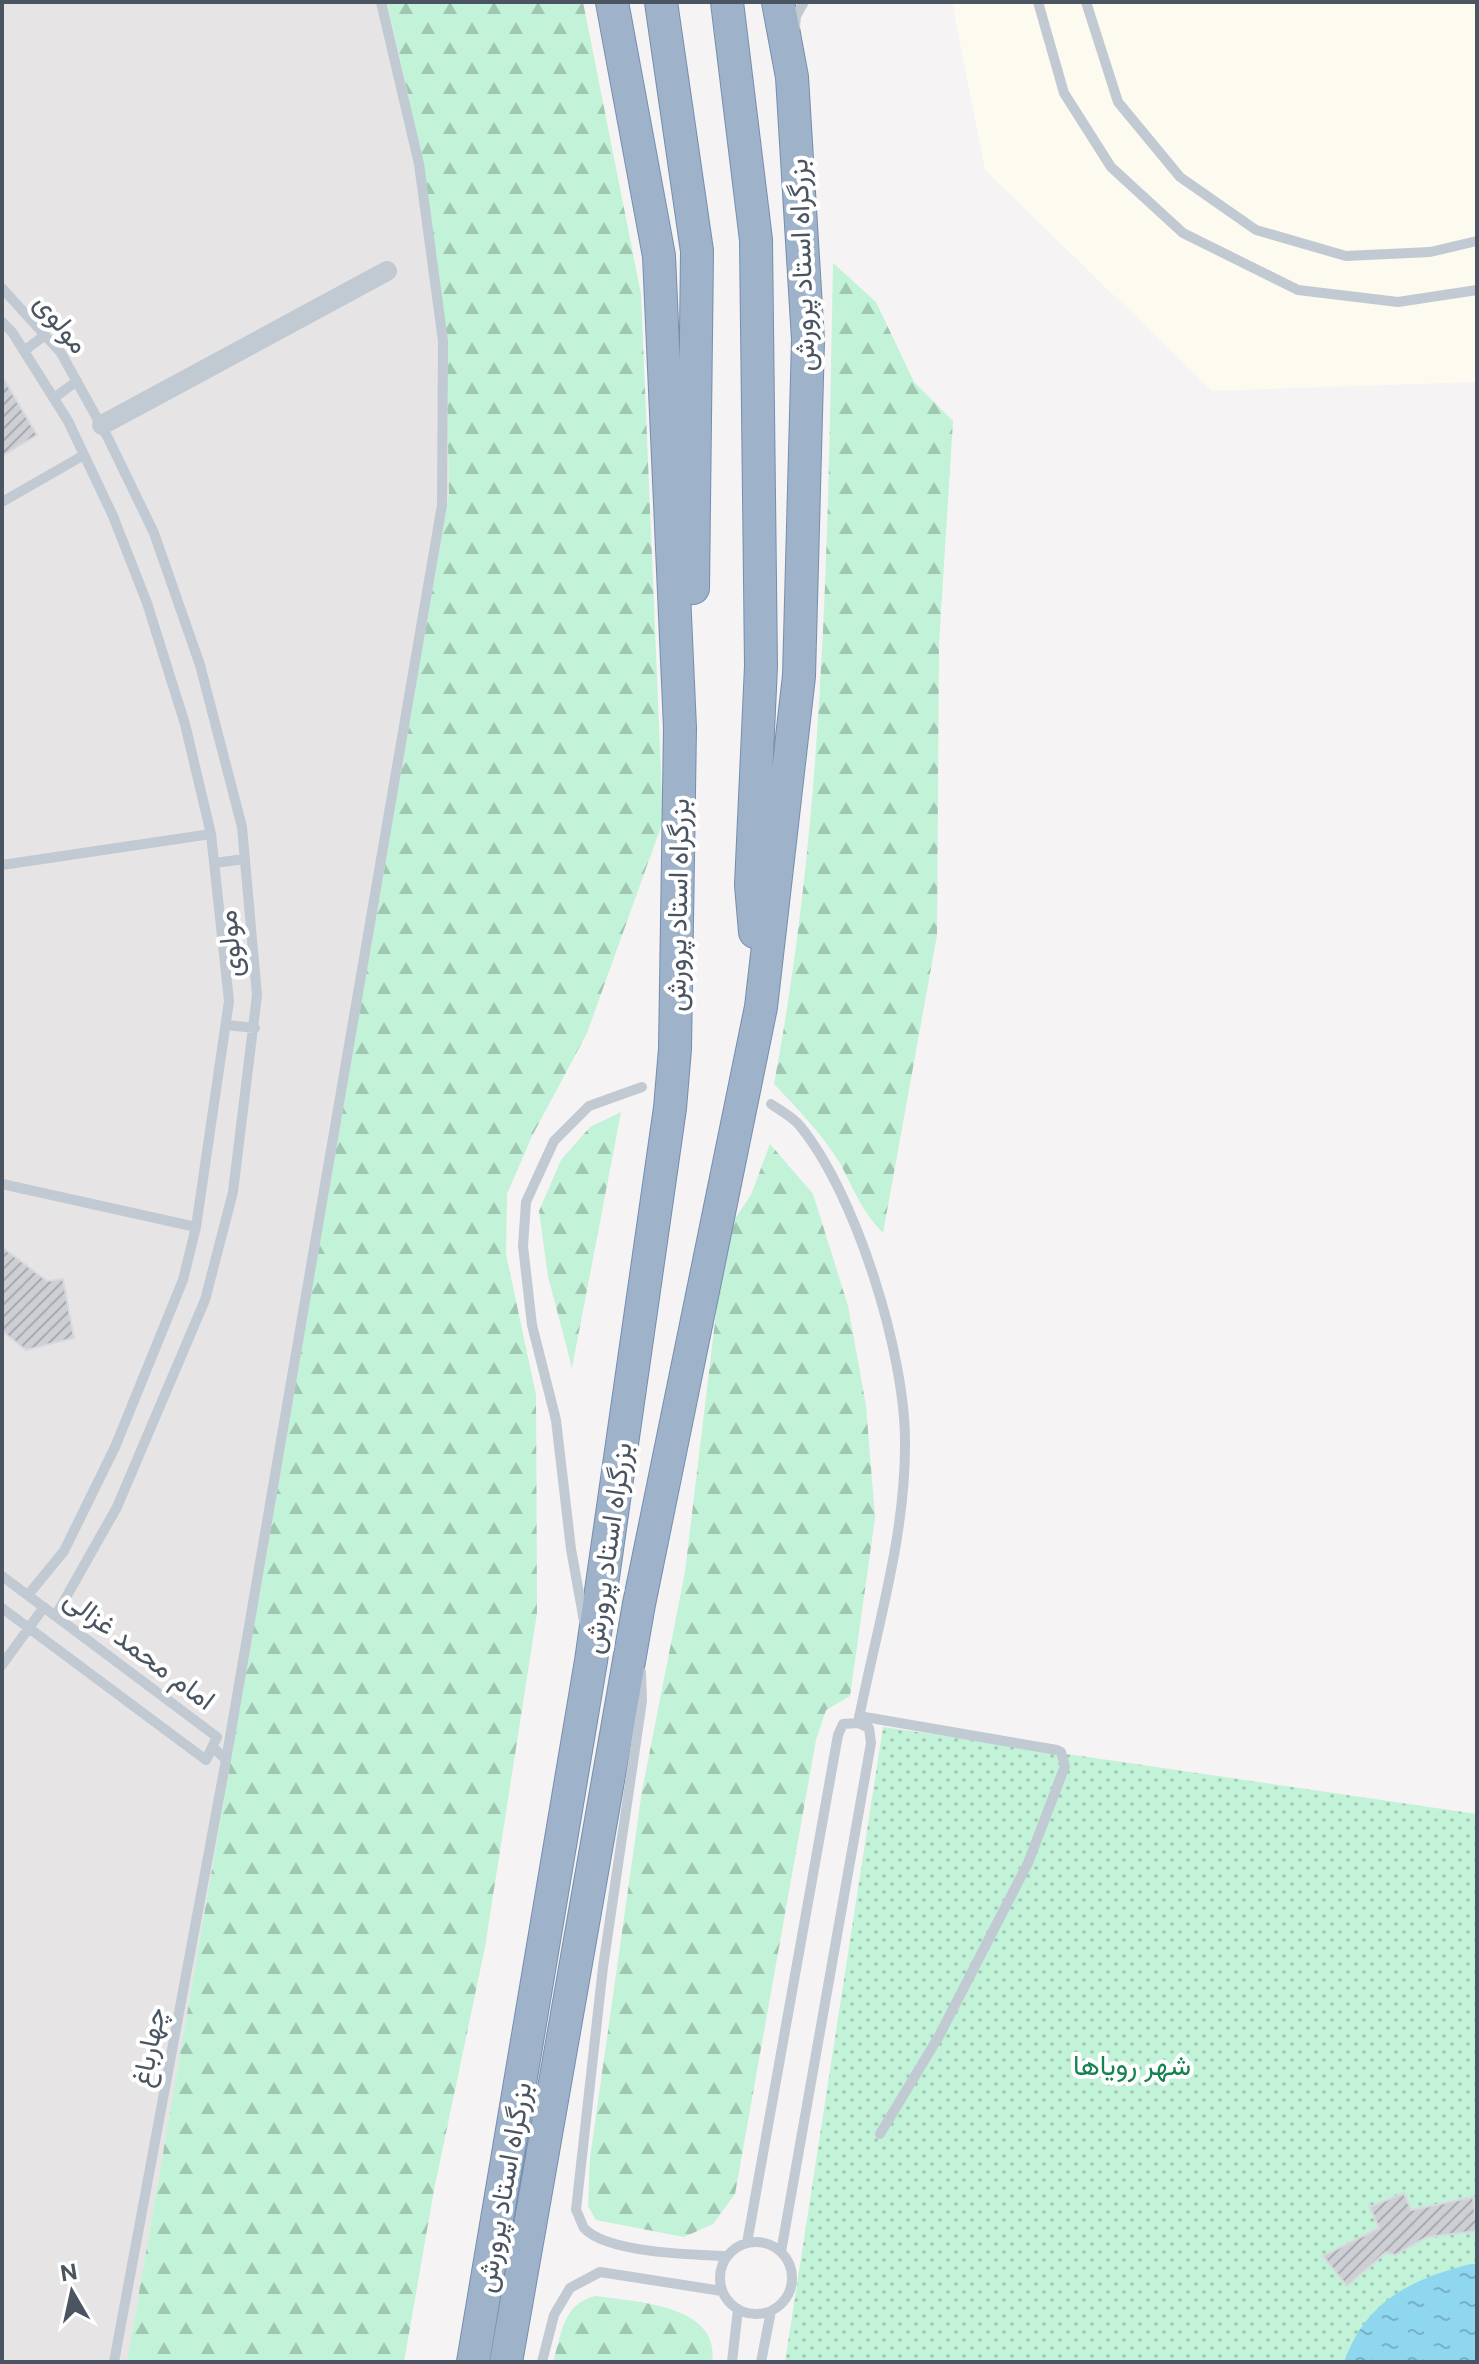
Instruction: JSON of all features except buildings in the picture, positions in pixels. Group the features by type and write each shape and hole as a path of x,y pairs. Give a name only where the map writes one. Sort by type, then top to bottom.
{"highway":[{"name":"بزرگراه استاد پرورش","path":"473,2362 591,1661 670,1108 675,1049 680,728 659,256 612,2"},
{"name":"بزرگراه استاد پرورش","path":"661,2 697,251 694,574 680,728"},
{"name":"بزرگراه استاد پرورش","path":"727,2 756,240 761,666 751,885 761,1007"},
{"name":"بزرگراه استاد پرورش","path":"506,2362 639,1604 761,1007 799,676 808,340 792,77 778,2"}],"street":[{"path":"102,425 387,271"}],"lane":[{"name":"چهارباغ","path":"114,2362 226,1760 442,505 443,341 419,164 381,2"},
{"path":"792,77 796,16 804,2"},
{"path":"1038,2 1064,93 1111,167 1183,233 1298,290 1398,302 1477,290"},
{"path":"1086,2 1118,102 1180,177 1256,230 1346,256 1430,252 1477,241"},
{"name":"مولوی","path":"2,288 61,353 102,425 154,533 200,665 242,827 257,995 233,1192 205,1300 117,1507 56,1615"},
{"name":"مولوی","path":"2,322 54,398 84,455 147,603 185,724 211,834 229,1001 196,1227 183,1280 115,1447 64,1551 28,1595"},
{"path":"24,351 45,335"},
{"path":"54,398 77,381"},
{"path":"2,502 84,455"},
{"path":"2,865 211,834"},
{"path":"214,863 245,859"},
{"path":"226,1025 255,1028"},
{"path":"591,1661 571,1549 556,1420 532,1325 523,1246 526,1202 554,1141 589,1106 642,1087"},
{"path":"771,1104 798,1124 825,1163 857,1231 894,1352 905,1440 894,1553 859,1720"},
{"path":"2,1184 196,1227"},
{"name":"امام محمد غزالی","path":"2,1576 217,1737 206,1760 2,1608"},
{"path":"639,1604 642,1701 612,1895 576,2210 585,2229 611,2242 677,2254 727,2256"},
{"path":"2,1665 44,1607"},
{"path":"781,2252 871,1743 869,1728 859,1720"},
{"path":"747,2243 838,1735 843,1724 859,1720 1057,1750 1061,1752 1065,1766 1028,1863 939,2036 880,2134"},
{"path":"213,1747 226,1760"},
{"path":"542,2362 554,2315 570,2288 600,2272 722,2291 738,2309 760,2314 781,2304 792,2284 788,2261 781,2252 760,2242 747,2243 727,2256 722,2267 722,2291"},
{"path":"732,2362 738,2309"},
{"path":"761,2362 771,2311"}],"shaded area":[{"path":"2,2 387,2 421,152 446,340 449,494 127,2362 2,2362"},
{"path":"952,2 1477,2 1477,382 1212,391 985,170"}],"green space":[{"path":"387,2 583,2 641,294 663,821 587,1033 532,1136 507,1194 506,1254 536,1395 537,1613 485,1947 434,2190 404,2362 127,2362 449,494 446,340 421,152"},
{"path":"833,263 876,302 914,382 953,421 939,643 937,935 883,1233 864,1209 826,1143 774,1084 791,982 814,778 826,572"},
{"path":"621,1112 572,1368 548,1276 539,1211 561,1160 590,1127"},
{"path":"770,1144 813,1194 848,1306 866,1406 875,1518 850,1696 826,1710 816,1740 735,2194 713,2224 684,2237 596,2220 588,2206 590,2158 642,1791 685,1572 721,1272 732,1223 751,1195"},
{"name":"شهر رویاها","path":"883,1727 1477,1814 1477,2362 785,2362"},
{"path":"596,2296 652,2304 689,2317 703,2328 711,2343 712,2362 553,2362 570,2312"}],"water":[{"path":"1477,2264 1477,2362 1344,2362 1365,2323 1394,2295 1429,2277"}]}
